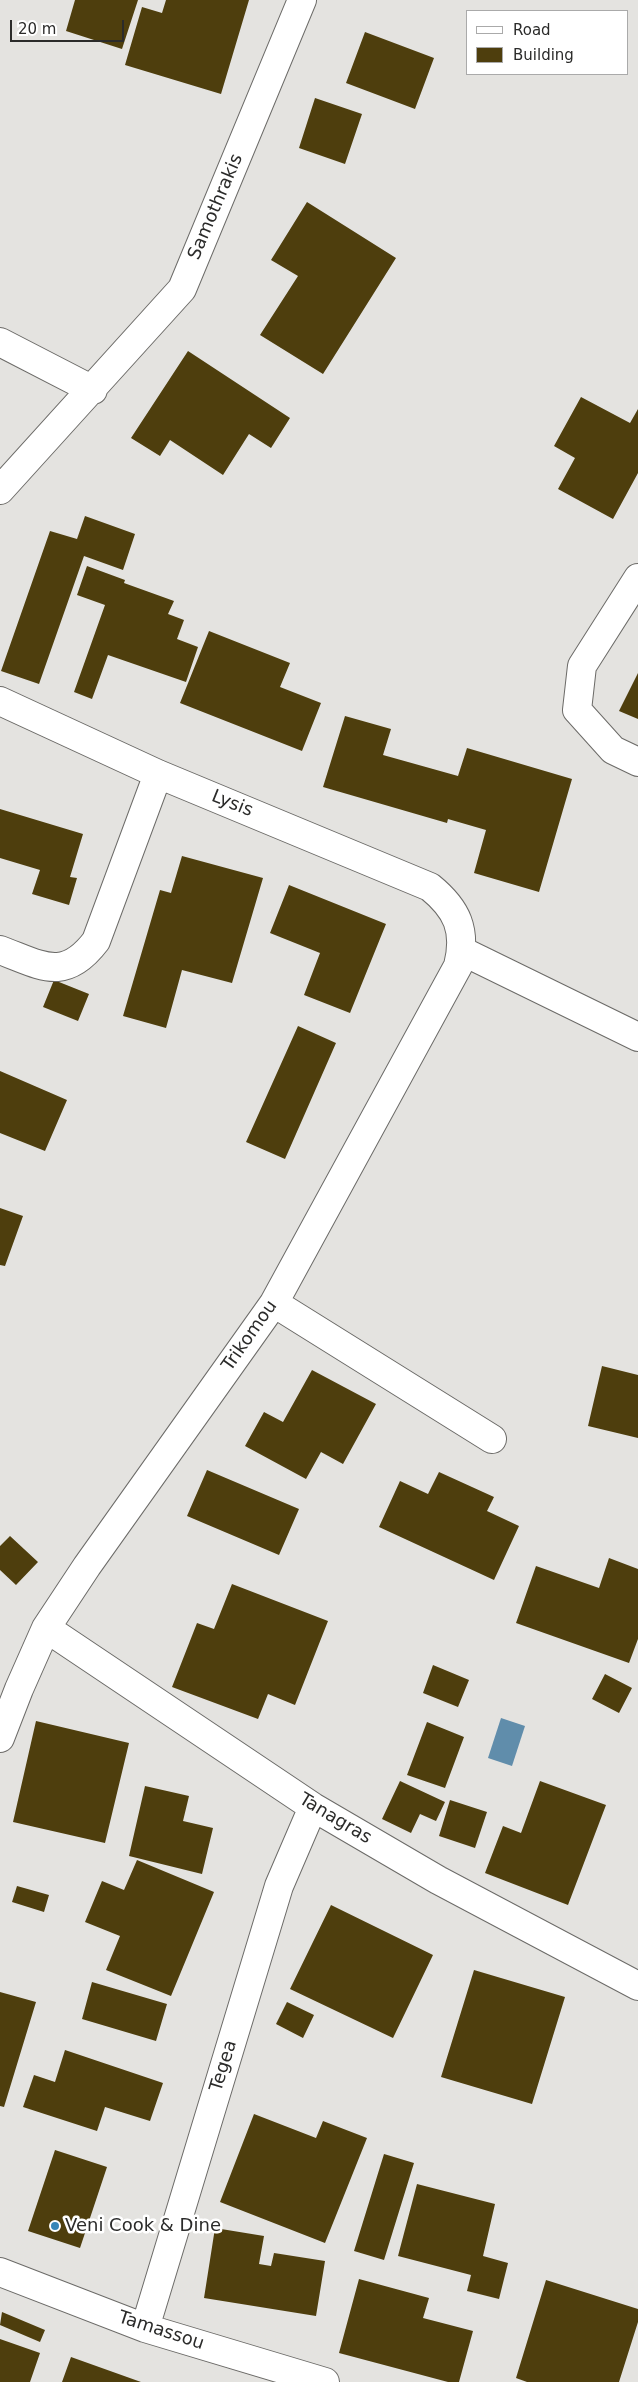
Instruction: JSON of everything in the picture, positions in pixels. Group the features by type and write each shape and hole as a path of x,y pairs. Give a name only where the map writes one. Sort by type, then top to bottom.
{"street":[{"name":"Samothrakis","path":"0,490 93,390 182,289 302,0"},
{"path":"0,342 93,390"},
{"path":"638,578 582,666 577,710 613,750 638,762"},
{"name":"Lysis","path":"0,701 158,774 430,887 445,899 457,916"},
{"path":"0,950 50,968 70,965 84,956 96,941 158,774"},
{"name":"Trikomou","path":"0,1738 9,1685 87,1566 274,1303 458,966 462,951 457,916"},
{"path":"462,951 638,1037"},
{"path":"274,1303 492,1440"},
{"name":"Tanagras","path":"46,1628 312,1807 438,1880 638,1986"},
{"name":"Tegea","path":"145,2328 279,1886 312,1807"},
{"name":"Tamassou","path":"0,2272 145,2328 325,2382"}],"water":[{"path":"501,1718 525,1726 512,1766 488,1758"}],"building":[{"path":"75,0 138,0 122,49 66,31"},
{"path":"166,0 249,0 221,94 125,65 142,7 162,13"},
{"path":"365,32 434,58 415,109 346,83"},
{"path":"315,98 362,114 345,164 299,148"},
{"path":"307,202 396,258 323,374 260,335 298,276 271,260"},
{"path":"188,351 290,418 271,448 249,434 223,475 170,440 160,456 131,438"},
{"path":"581,397 630,423 638,409 638,473 613,519 558,489 575,458 554,446"},
{"path":"85,516 135,534 123,570 84,556 39,684 1,671 50,531 77,539"},
{"path":"87,566 125,580 124,583 174,601 168,614 184,620 177,639 198,647 186,682 108,655 92,699 74,692 105,605 77,595"},
{"path":"209,631 290,663 280,687 321,703 302,751 180,703"},
{"path":"638,673 638,719 619,711"},
{"path":"345,716 391,729 383,755 458,776 467,748 572,779 539,892 474,873 486,830 448,819 447,823 323,787"},
{"path":"0,809 83,834 70,877 77,878 69,905 32,894 40,870 0,858"},
{"path":"182,856 263,878 232,983 182,970 166,1028 123,1016 160,890 171,893"},
{"path":"289,885 386,924 350,1013 304,995 320,953 270,933"},
{"path":"54,980 89,994 78,1021 43,1007"},
{"path":"298,1026 336,1043 285,1159 246,1142"},
{"path":"0,1071 67,1100 45,1151 0,1133"},
{"path":"0,1208 23,1216 5,1266 0,1265"},
{"path":"602,1366 638,1375 638,1438 588,1426"},
{"path":"312,1370 376,1404 343,1464 321,1452 306,1479 245,1446 264,1412 283,1422"},
{"path":"207,1470 299,1509 279,1555 187,1516"},
{"path":"439,1472 494,1497 487,1511 519,1526 494,1580 379,1527 400,1481 428,1494"},
{"path":"10,1536 38,1562 16,1585 0,1570 0,1546"},
{"path":"609,1558 638,1569 638,1639 629,1663 516,1623 536,1566 599,1588"},
{"path":"232,1584 328,1621 295,1705 268,1694 258,1719 172,1687 197,1623 214,1629"},
{"path":"433,1665 469,1680 458,1707 423,1693"},
{"path":"605,1674 632,1688 619,1713 592,1699"},
{"path":"36,1721 129,1743 105,1843 13,1822"},
{"path":"427,1722 464,1737 445,1788 407,1775"},
{"path":"400,1781 445,1802 436,1821 420,1814 411,1833 382,1819"},
{"path":"540,1781 606,1805 568,1905 485,1873 503,1826 521,1833"},
{"path":"145,1786 189,1796 183,1821 213,1828 202,1874 129,1856"},
{"path":"450,1800 487,1812 475,1848 439,1836"},
{"path":"137,1860 214,1892 171,1996 106,1970 120,1936 85,1922 102,1881 124,1890"},
{"path":"17,1886 49,1895 44,1912 12,1902"},
{"path":"331,1905 433,1955 393,2038 290,1989"},
{"path":"474,1970 565,1997 532,2104 441,2077"},
{"path":"92,1982 167,2004 156,2041 82,2019"},
{"path":"0,1992 36,2002 4,2107 0,2106"},
{"path":"287,2002 314,2015 303,2038 276,2024"},
{"path":"65,2050 163,2083 150,2121 105,2107 97,2131 23,2107 34,2075 55,2082"},
{"path":"254,2114 316,2138 323,2121 367,2138 325,2243 220,2202"},
{"path":"55,2150 107,2167 80,2248 28,2231"},
{"path":"384,2154 414,2163 384,2260 354,2251"},
{"path":"417,2184 495,2204 483,2256 508,2263 499,2299 467,2291 471,2275 398,2256"},
{"path":"215,2228 264,2236 259,2264 271,2266 274,2253 325,2261 316,2316 204,2298"},
{"path":"359,2279 429,2298 423,2318 473,2331 459,2382 448,2382 339,2353"},
{"path":"546,2280 638,2309 638,2322 619,2382 527,2382 516,2378"},
{"path":"2,2312 45,2330 40,2342 0,2325"},
{"path":"0,2339 40,2353 30,2382 0,2382"},
{"path":"71,2357 141,2382 62,2382"}],"place":[{"name":"Veni Cook & Dine","path":"55,2226"}]}
